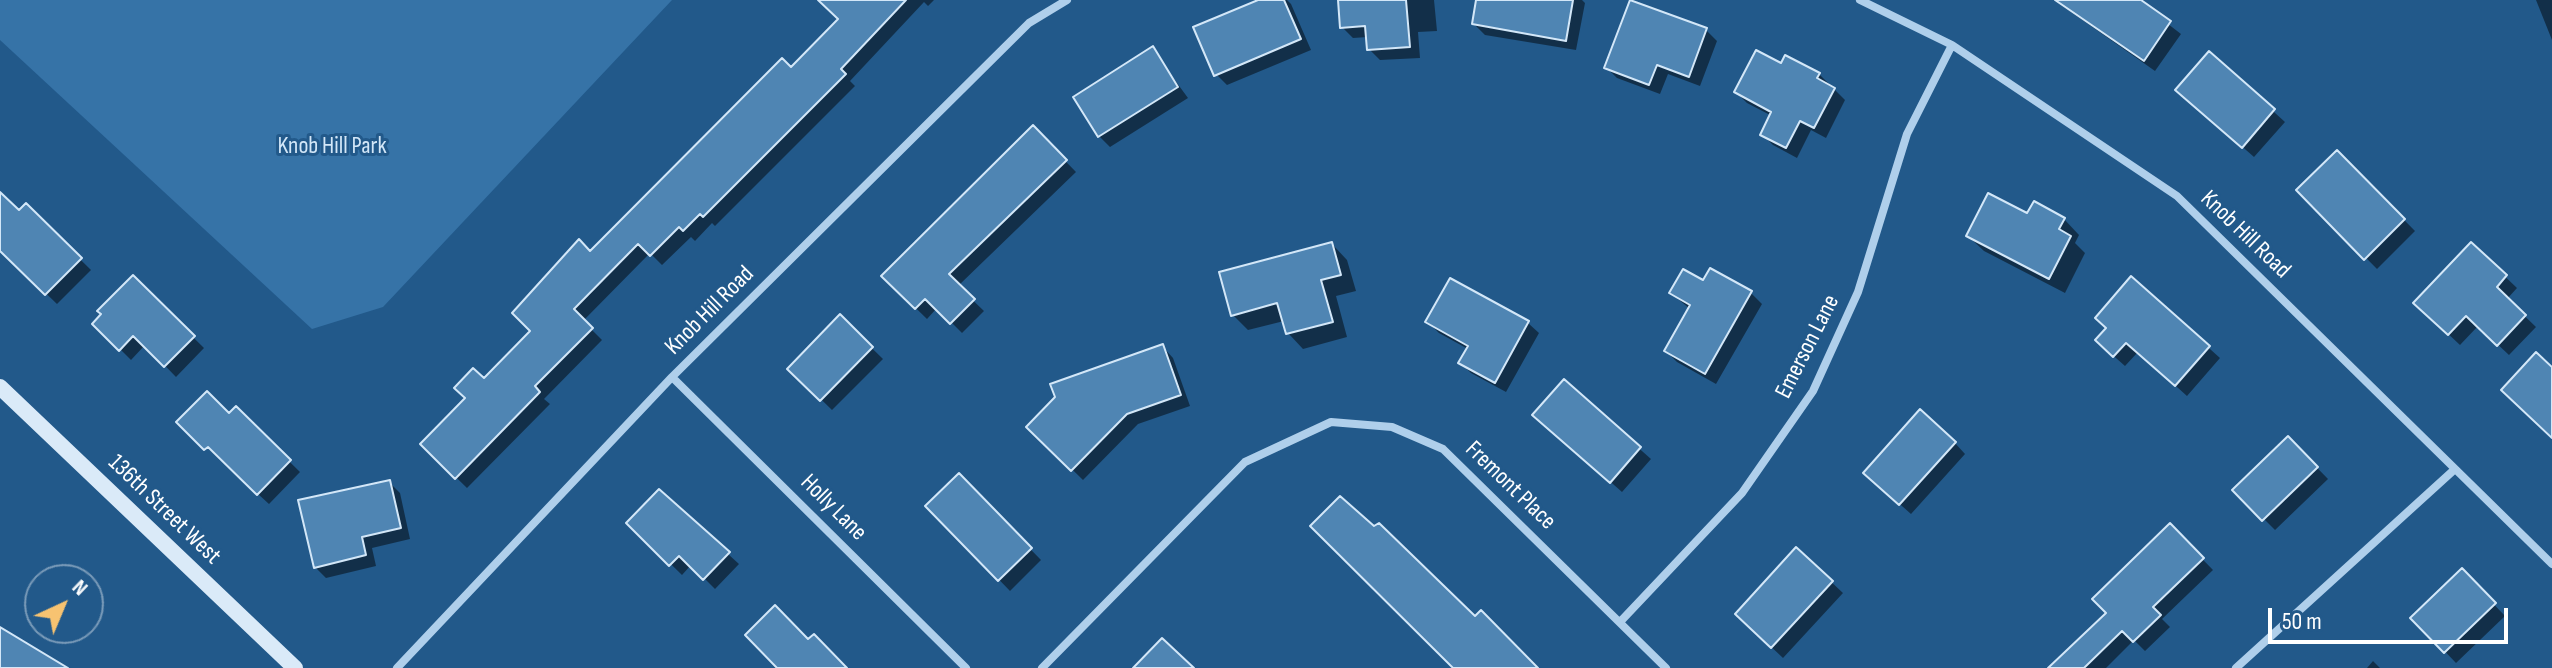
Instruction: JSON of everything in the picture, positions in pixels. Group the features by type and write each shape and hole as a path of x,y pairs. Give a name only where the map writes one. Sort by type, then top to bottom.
{"street":[{"name":"Knob Hill Road","path":"397,668 672,377 1029,23 1067,0"},
{"name":"Knob Hill Road","path":"1860,0 1952,45 2177,196 2552,564"},
{"name":"Emerson Lane","path":"1620,622 1742,493 1813,391 1858,292 1907,134 1952,45"},
{"name":"Holly Lane","path":"672,377 966,668"},
{"name":"136th Street West","path":"0,387 295,668"},
{"name":"Fremont Place","path":"1042,668 1245,462 1331,422 1392,427 1443,449 1666,668"},
{"path":"2236,668 2455,469"}],"green space":[{"name":"Knob Hill Park","path":"0,0 672,0 383,307 312,329 0,40"}],"building":[{"path":"818,0 906,0 841,69 846,74 703,217 700,214 683,231 679,227 650,256 638,244 574,309 593,328 535,386 540,392 455,479 420,444 465,398 454,388 473,368 484,378 530,331 512,313 579,239 590,251 782,58 791,67 838,19"},
{"path":"1258,0 1284,0 1301,39 1214,76 1193,27"},
{"path":"1338,0 1406,0 1410,47 1367,50 1365,26 1340,28"},
{"path":"1476,0 1573,0 1566,41 1472,24"},
{"path":"1630,0 1707,28 1689,77 1657,65 1649,85 1604,68"},
{"path":"2055,0 2141,0 2171,21 2144,61"},
{"path":"1153,46 1178,87 1098,137 1073,97"},
{"path":"1756,50 1781,63 1785,55 1820,73 1817,78 1835,88 1814,128 1800,121 1786,148 1760,135 1771,112 1734,92"},
{"path":"2209,51 2275,109 2242,148 2175,90"},
{"path":"1033,125 1067,160 949,274 975,299 950,324 925,299 915,309 881,276"},
{"path":"2337,150 2405,219 2364,260 2296,190"},
{"path":"0,192 19,210 26,203 82,258 45,295 0,251"},
{"path":"1988,193 2027,213 2034,201 2065,218 2059,229 2071,236 2049,279 1966,236"},
{"path":"1332,242 1341,275 1321,280 1333,322 1286,334 1277,303 1231,316 1219,272"},
{"path":"2471,242 2507,275 2497,287 2526,315 2497,346 2466,316 2448,335 2413,303"},
{"path":"1710,268 1752,291 1705,374 1664,351 1690,305 1669,293 1683,269 1703,280"},
{"path":"133,275 195,336 164,367 133,336 119,351 92,324 101,314 97,311"},
{"path":"2131,276 2210,346 2175,386 2126,343 2113,357 2095,340 2106,328 2095,318"},
{"path":"1450,278 1529,321 1495,383 1458,363 1468,346 1425,322"},
{"path":"840,314 873,347 820,401 787,369"},
{"path":"1163,344 1181,395 1127,414 1071,471 1026,427 1055,397 1050,384"},
{"path":"2536,352 2552,367 2552,438 2501,390"},
{"path":"1564,379 1641,447 1610,483 1532,415"},
{"path":"207,391 229,413 236,406 291,460 257,495 208,447 204,450 176,422"},
{"path":"1920,409 1956,442 1899,505 1863,473"},
{"path":"2288,436 2318,467 2262,521 2232,490"},
{"path":"959,473 1032,548 998,581 925,506"},
{"path":"390,480 401,528 362,537 366,555 314,568 298,500"},
{"path":"659,489 730,552 703,580 679,556 669,566 626,523"},
{"path":"1340,496 1374,526 1379,523 1475,616 1481,610 1538,668 1453,668 1310,526"},
{"path":"2170,523 2204,558 2153,607 2161,615 2133,642 2122,631 2084,668 2048,668 2106,613 2092,599"},
{"path":"1796,547 1833,581 1771,648 1735,614"},
{"path":"2462,568 2496,603 2444,653 2410,618"},
{"path":"775,605 808,639 814,634 847,668 777,668 745,635"},
{"path":"0,627 68,668 0,668"},
{"path":"1162,638 1194,668 1133,668"}]}
